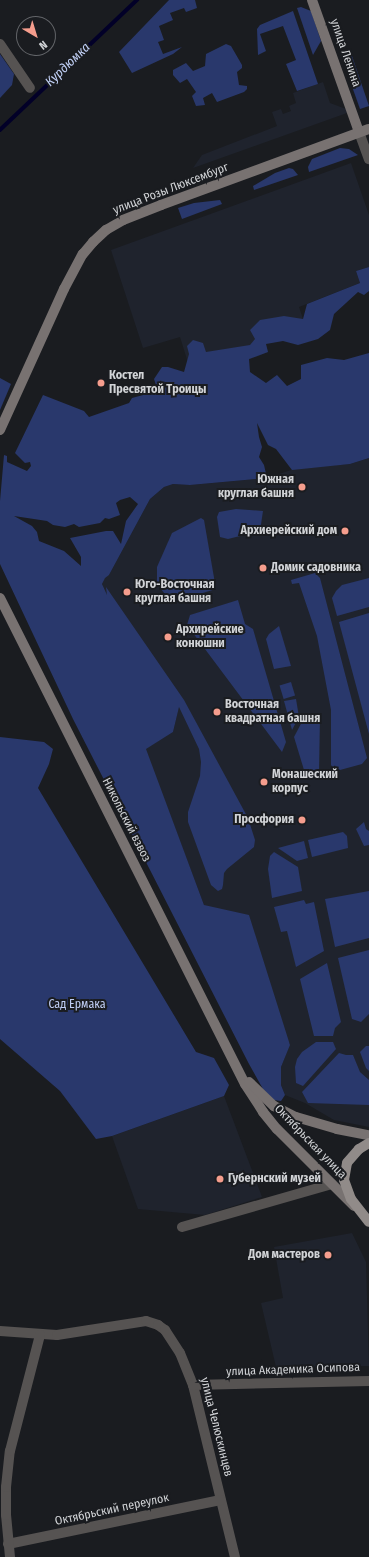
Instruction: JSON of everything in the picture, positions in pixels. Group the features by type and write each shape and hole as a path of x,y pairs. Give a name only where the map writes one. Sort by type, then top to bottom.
{"main road":[{"name":"улица Ленина","path":"312,0 364,130"},
{"name":"улица Розы Люксембург","path":"0,430 67,282 84,254 93,242 106,230 123,220 161,205 364,130"},
{"name":"Никольский взвоз","path":"0,598 228,1052"},
{"path":"228,1052 256,1090 274,1106 296,1117 369,1135"},
{"name":"Октябрьская улица","path":"228,1052 245,1084 266,1116 369,1222"},
{"path":"358,1210 347,1192 344,1180 344,1171 352,1156 369,1143"}],"street":[{"path":"0,44 30,88"},
{"name":"улица Ленина","path":"364,130 369,159"},
{"path":"182,1227 332,1184"},
{"name":"улица Челюскинцев","path":"40,1335 75,1334 133,1321 146,1321 158,1325 171,1337 180,1353 193,1385 235,1557"},
{"path":"0,1331 40,1335 10,1451 6,1487 6,1515 10,1557"},
{"name":"улица Академика Осипова","path":"193,1385 369,1381"},
{"name":"Октябрьский переулок","path":"8,1544 220,1500"}],"shaded area":[{"path":"323,82 330,103 346,109 347,113 193,168 202,155 277,126 272,112 281,109 283,114 291,111 289,106 296,103 293,93"},
{"path":"351,163 369,215 369,267 356,271 360,283 299,307 303,319 263,334 268,352 194,382 180,337 143,348 111,250"},
{"path":"369,458 369,1127 334,1120 305,1103 285,1095 281,1085 281,1067 290,1044 204,905 145,749 173,732 179,706 104,591 102,584 105,577 109,575 150,499 164,487 173,484 190,485 267,478 297,468 350,464"},
{"path":"224,1096 262,1197 205,1215 138,1209 112,1136"},
{"path":"352,1233 366,1262 369,1366 276,1367 261,1303 283,1298 274,1247"}],"green space":[{"path":"169,0 195,0 197,8 186,12 184,8 170,13 173,20 159,26 164,40 158,42 163,54 182,47 173,54 132,73 119,52"},
{"path":"301,7 311,11 321,41 313,55 297,8"},
{"path":"293,11 318,84 297,91 286,64 296,60 283,26 260,34 266,51 258,55 257,29 260,25"},
{"path":"226,44 231,46 242,65 242,68 237,72 239,85 247,86 247,89 244,92 217,102 212,93 203,98 205,105 196,106 192,96 196,92 187,79 180,83 173,75 173,70 186,63 193,71 205,66 206,54"},
{"path":"351,53 369,106 360,109 349,78 347,54"},
{"path":"0,54 14,74 12,85 0,98"},
{"path":"340,148 349,149 358,155 309,172 308,167 312,159"},
{"path":"289,168 293,169 298,175 254,190 253,186 275,173"},
{"path":"220,200 222,204 182,219 178,208 194,203"},
{"path":"369,267 369,291 364,295 358,292 334,314 330,330 318,339 298,345 283,341 266,344 268,352 249,359 250,372 266,383 277,375 287,386 301,379 301,365 327,358 344,360 369,353 369,458 350,464 292,470 276,449 268,445 257,423 262,447 259,457 264,465 267,478 190,485 173,484 164,487 150,499 109,575 105,578 102,584 107,595 106,587 184,700 248,818 255,840 254,847 227,869 224,873 222,889 218,891 211,885 188,822 188,812 200,776 201,762 199,749 179,707 173,732 146,749 204,905 249,915 290,1045 281,1067 281,1085 285,1095 281,1101 274,1100 263,1089 249,1064 73,719 0,564 0,501 4,455 7,456 7,462 27,471 31,466 30,462 25,463 15,453 43,395 84,411 89,417 129,403 132,398 158,391 154,379 162,367 168,367 184,372 189,354 187,346 193,340 203,343 206,352 250,345 255,339 250,330 260,320 284,316 303,319 307,304 360,283 356,271","holes":["130,497 138,504 126,521 121,544 113,531 70,538 81,557 81,566 64,551 39,541 37,532 32,526 14,516 47,521 53,525 65,527 74,524 79,527 100,523 105,518 109,519 120,515 116,503 120,500"]},
{"path":"0,378 11,384 0,410"},
{"path":"236,509 263,511 260,531 228,539 220,537 217,517 219,512"},
{"path":"201,518 204,520 216,589 176,601 168,598 157,584 157,567 172,533"},
{"path":"315,573 320,578 367,758 362,764 340,770 334,769 331,765 331,710 317,636 299,583 292,584 291,580"},
{"path":"369,578 369,607 337,616 332,598 336,591 342,585"},
{"path":"238,600 245,624 253,629 286,742 282,752 187,625 190,615"},
{"path":"369,613 369,734 339,622"},
{"path":"279,626 291,666 274,669 266,639 269,634"},
{"path":"291,682 295,695 284,699 280,686"},
{"path":"296,699 299,717 292,730 284,701"},
{"path":"320,716 319,774 310,775 304,770 294,737 304,718"},
{"name":"Сад Ермака","path":"0,737 44,742 53,749 49,764 38,788 196,1052 214,1058 229,1085 224,1096 112,1136 96,1139 60,1091 0,1039"},
{"path":"364,822 366,829 369,831 369,845 364,846 356,829"},
{"path":"343,832 347,836 348,848 312,857 308,840"},
{"path":"304,841 308,858 297,861 278,848"},
{"path":"274,852 298,867 302,891 272,898 268,869 270,856"},
{"path":"369,891 369,938 335,947 325,899"},
{"path":"304,900 306,904 314,902 324,951 296,967 287,931 281,932 274,907"},
{"path":"369,950 369,1014 361,1022 352,1019 338,958"},
{"path":"327,963 341,1022 335,1028 333,1036 314,1036 300,979"},
{"path":"316,1042 333,1042 336,1049 303,1086 296,1083 295,1067 297,1059 302,1052"},
{"path":"366,1046 369,1046 369,1071 366,1068 360,1052"},
{"path":"339,1053 353,1055 360,1072 369,1080 369,1105 308,1103 302,1092"}],"waterway":[{"name":"Курдюмка","path":"0,130 137,0"}],"place":[{"name":"Костел Пресвятой Троицы","path":"101,383"},
{"name":"Южная круглая башня","path":"302,487"},
{"name":"Архиерейский дом","path":"345,531"},
{"name":"Домик садовника","path":"263,568"},
{"name":"Юго-Восточная круглая башня","path":"127,592"},
{"name":"Архирейские конюшни","path":"168,637"},
{"name":"Восточная квадратная башня","path":"217,712"},
{"name":"Монашеский корпус","path":"264,782"},
{"name":"Просфория","path":"302,820"},
{"name":"Губернский музей","path":"220,1179"},
{"name":"Дом мастеров","path":"328,1255"}]}
